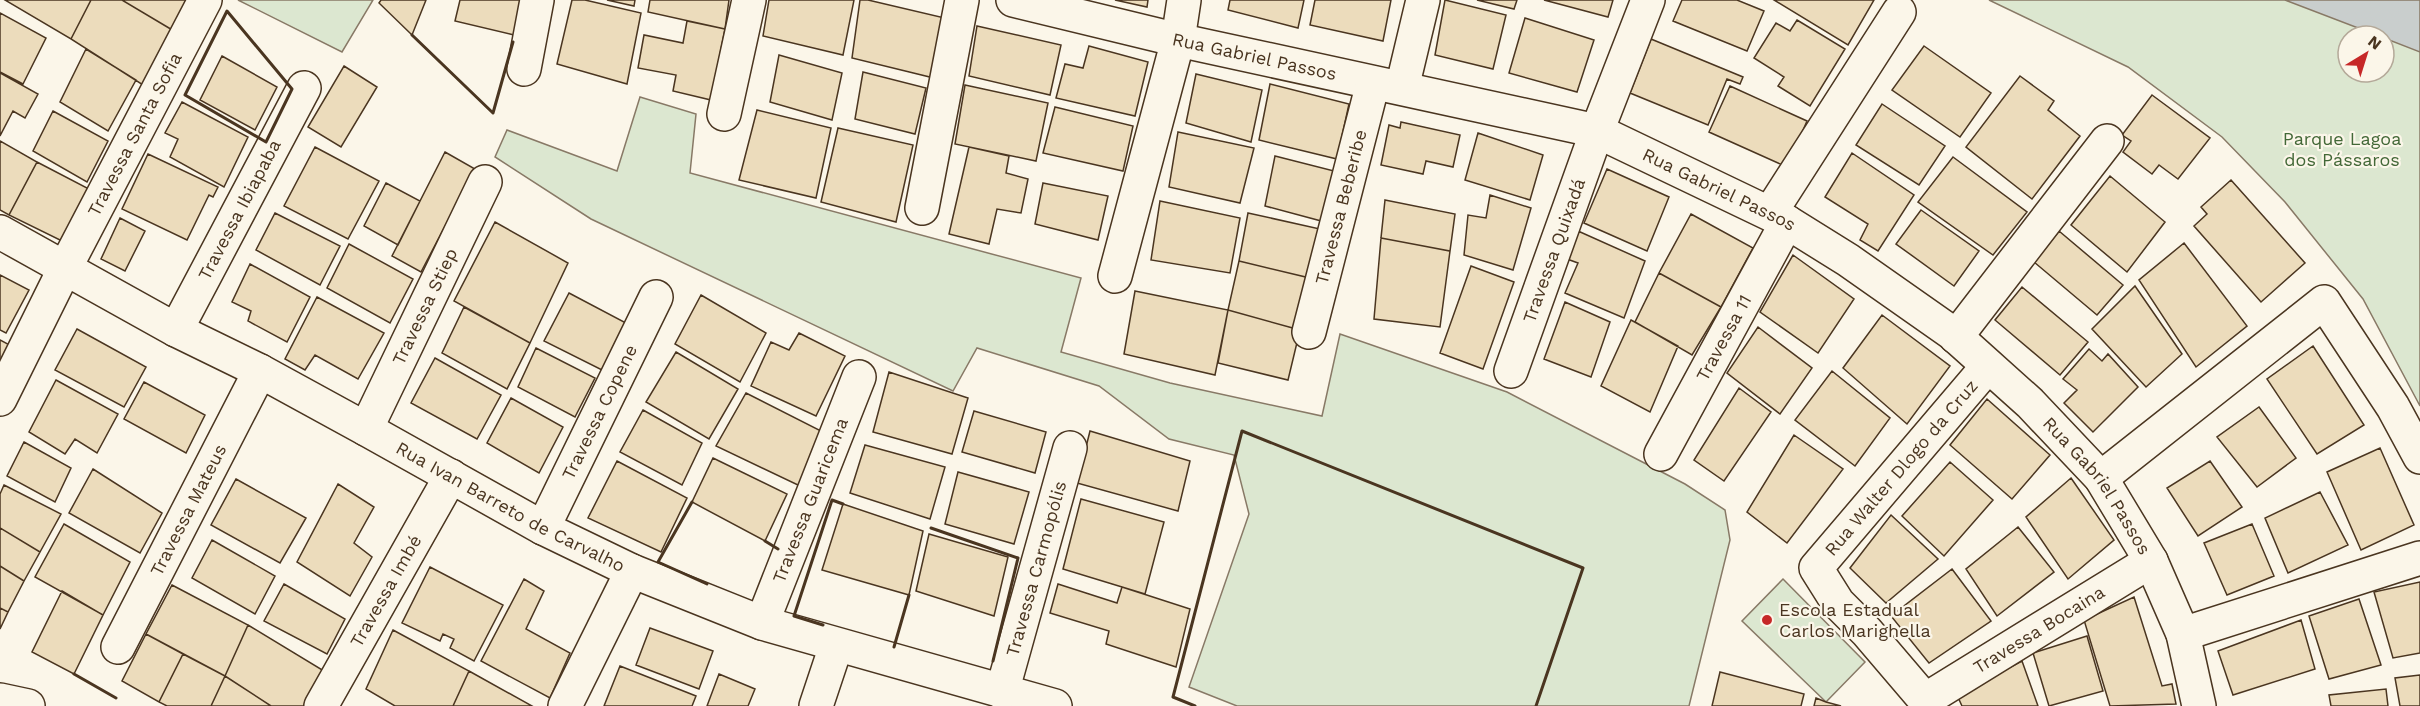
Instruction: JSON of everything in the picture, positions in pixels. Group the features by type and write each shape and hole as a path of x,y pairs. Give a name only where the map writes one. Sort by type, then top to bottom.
{"street":[{"name":"Travessa Santa Sofia","path":"0,399 65,268 205,0"},
{"path":"524,69 537,0"},
{"path":"724,114 749,0"},
{"path":"922,208 962,0"},
{"name":"Rua Gabriel Passos","path":"1013,0 1178,40 1597,131 1778,217 1848,260 1956,337 2038,411 2102,478 2151,561 2183,634 2199,706"},
{"path":"1114,276 1178,40 1184,0"},
{"name":"Travessa Beberibe","path":"1309,332 1388,86 1423,0"},
{"name":"Travessa Quixadá","path":"1511,371 1597,131 1648,0"},
{"name":"Travessa 11","path":"1661,454 1778,217 1899,12"},
{"name":"Travessa Ibiapaba","path":"176,330 304,88"},
{"path":"1956,337 2107,141"},
{"name":"Travessa Stiep","path":"366,429 485,182"},
{"name":"Rua Ivan Barreto de Carvalho","path":"0,232 176,330 260,371 543,528 632,571 762,623 1047,705"},
{"name":"Travessa Copene","path":"543,528 656,297"},
{"path":"2102,478 2324,303 2393,407 2420,457"},
{"name":"Rua Walter Dlogo da Cruz","path":"1927,703 1867,632 1838,603 1816,568 1988,366"},
{"name":"Travessa Mateus","path":"118,647 260,371"},
{"name":"Travessa Guaricema","path":"762,623 859,377"},
{"name":"Travessa Carmopólis","path":"1002,692 1070,448"},
{"name":"Travessa Imbé","path":"321,706 451,476"},
{"path":"2183,634 2420,558"},
{"name":"Travessa Bocaina","path":"1927,703 2151,561"},
{"path":"565,706 632,571"},
{"path":"816,706 836,646"},
{"path":"0,700 28,706"}],"green space":[{"path":"238,0 373,0 342,52"},
{"name":"Parque Lagoa dos Pássaros","path":"1989,0 2420,0 2420,406 2363,299 2285,202 2222,137 2128,67"},
{"path":"640,97 696,114 690,173 1081,278 1061,352 1170,383 1322,416 1340,334 1507,392 1685,484 1725,510 1730,540 1689,706 1237,706 1189,687 1249,514 1234,455 1169,439 1099,386 977,348 953,391 591,219 495,157 507,130 617,171"},
{"path":"1783,579 1865,662 1826,702 1742,621"}],"shaded area":[{"path":"2285,0 2420,0 2420,52 2396,43 2396,24 2348,24"}],"building":[{"path":"5,0 91,0 71,39"},
{"path":"91,0 122,0 174,31 143,85 71,39"},
{"path":"122,0 190,0 174,31"},
{"path":"381,0 426,0 412,35 379,3"},
{"path":"460,0 522,0 514,35 455,21"},
{"path":"572,0 585,0 641,13 627,84 557,64"},
{"path":"607,0 635,0 634,6"},
{"path":"650,0 729,0 725,29 648,12"},
{"path":"769,0 854,0 843,55 763,36"},
{"path":"860,0 949,19 938,79 852,58"},
{"path":"1115,0 1148,0 1147,7"},
{"path":"1230,0 1304,0 1298,28 1228,10"},
{"path":"1315,0 1391,0 1383,41 1310,25"},
{"path":"1445,0 1506,15 1493,69 1435,55"},
{"path":"1477,0 1517,0 1514,9"},
{"path":"1544,0 1613,0 1608,17"},
{"path":"1682,0 1737,0 1764,11 1747,51 1673,21"},
{"path":"1774,0 1874,0 1848,45"},
{"path":"0,13 46,38 23,84 0,72"},
{"path":"1525,18 1594,40 1577,92 1509,73"},
{"path":"1797,20 1845,49 1810,106 1778,86 1784,77 1754,58 1776,23 1790,31"},
{"path":"687,21 725,29 711,100 673,91 676,75 638,68 644,35 683,43"},
{"path":"977,26 1061,45 1050,95 969,76"},
{"path":"1651,39 1743,77 1740,84 1727,79 1708,125 1630,93"},
{"path":"1089,46 1148,62 1135,116 1056,98 1065,64 1083,68"},
{"path":"1924,46 1991,93 1960,137 1892,90"},
{"path":"86,49 136,80 108,131 60,102"},
{"path":"779,55 842,73 832,120 770,102"},
{"path":"222,56 277,87 255,130 200,100"},
{"path":"344,66 377,87 341,147 308,127"},
{"path":"863,72 926,88 915,134 855,119"},
{"path":"0,73 38,94 25,118 13,111 0,136"},
{"path":"1196,74 1262,90 1251,142 1186,123"},
{"path":"2020,76 2054,101 2048,110 2080,136 2032,199 1966,147"},
{"path":"1270,84 1349,104 1337,159 1259,140"},
{"path":"965,85 1048,103 1036,161 955,144"},
{"path":"1730,86 1807,121 1787,167 1709,132"},
{"path":"2152,95 2210,138 2178,179 2159,165 2152,174 2123,152 2131,141 2122,135"},
{"path":"182,102 248,137 224,187 170,157 178,139 165,133"},
{"path":"1882,104 1945,146 1919,185 1856,145"},
{"path":"1055,107 1133,126 1123,171 1043,153"},
{"path":"757,110 831,128 816,198 739,180"},
{"path":"53,111 108,141 87,182 33,151"},
{"path":"1401,122 1460,135 1453,167 1426,161 1423,174 1381,165 1389,125 1400,128"},
{"path":"838,128 913,145 896,222 821,202"},
{"path":"1178,132 1254,148 1240,203 1169,187"},
{"path":"1478,133 1543,155 1530,200 1465,180"},
{"path":"0,141 37,162 9,215 0,210"},
{"path":"315,147 379,181 348,239 284,206"},
{"path":"969,147 1009,156 1006,173 1028,179 1021,213 997,209 989,244 949,234"},
{"path":"445,152 475,169 421,272 392,256"},
{"path":"1852,153 1914,195 1878,251 1860,240 1868,224 1825,197"},
{"path":"148,154 218,187 213,197 209,195 187,240 122,209"},
{"path":"1275,156 1338,172 1325,222 1265,206"},
{"path":"1953,157 2027,212 1993,255 1918,202"},
{"path":"37,162 89,189 62,241 9,215"},
{"path":"1607,169 1669,197 1647,251 1584,223"},
{"path":"2110,176 2165,222 2127,272 2071,225"},
{"path":"2231,180 2305,263 2261,302 2194,226 2207,214 2201,207"},
{"path":"386,183 420,201 398,245 364,226"},
{"path":"1043,183 1108,196 1098,240 1035,224"},
{"path":"1490,195 1531,208 1513,270 1464,255 1468,215 1486,218"},
{"path":"1385,200 1455,214 1450,251 1381,238"},
{"path":"1160,201 1240,218 1230,273 1151,260"},
{"path":"1921,210 1979,251 1954,286 1896,244"},
{"path":"275,213 340,246 320,285 256,250"},
{"path":"1248,213 1320,229 1310,278 1239,261"},
{"path":"1691,214 1753,248 1721,307 1659,273"},
{"path":"120,218 145,231 125,271 101,259"},
{"path":"495,222 568,263 530,343 454,301"},
{"path":"1578,231 1645,261 1624,318 1565,293 1578,263 1567,259"},
{"path":"2059,231 2123,285 2097,315 2034,262"},
{"path":"1381,238 1450,251 1440,327 1374,319"},
{"path":"2184,243 2247,326 2196,367 2139,280"},
{"path":"349,244 413,279 390,323 327,288"},
{"path":"1793,255 1854,299 1818,353 1760,312"},
{"path":"1239,261 1310,278 1300,330 1228,310"},
{"path":"250,264 310,297 287,342 248,321 251,311 232,302"},
{"path":"1471,266 1514,282 1483,369 1440,353"},
{"path":"1659,273 1721,307 1692,355 1635,322"},
{"path":"0,275 29,290 6,333 0,330"},
{"path":"2135,286 2182,354 2146,387 2092,329"},
{"path":"2022,287 2088,342 2060,375 1995,320"},
{"path":"1135,291 1228,310 1215,375 1124,354"},
{"path":"569,293 626,323 602,370 544,341"},
{"path":"701,295 766,333 740,382 675,344"},
{"path":"317,297 384,333 358,379 315,355 305,370 285,359"},
{"path":"1565,302 1610,322 1591,377 1544,359"},
{"path":"464,307 530,343 507,389 442,353"},
{"path":"1228,310 1300,330 1288,380 1218,363"},
{"path":"1882,315 1950,366 1907,424 1843,368"},
{"path":"1631,320 1678,346 1650,412 1601,386"},
{"path":"1758,327 1812,368 1780,414 1727,373"},
{"path":"77,329 146,367 124,407 55,370"},
{"path":"799,333 845,356 816,416 751,386 771,342 789,350"},
{"path":"0,340 17,349 0,381"},
{"path":"2313,346 2364,425 2317,454 2267,379"},
{"path":"536,348 595,378 575,417 518,387"},
{"path":"2089,349 2102,361 2108,354 2138,387 2093,432 2064,403 2077,390 2063,379"},
{"path":"676,352 738,389 709,439 646,402"},
{"path":"435,358 501,395 477,439 411,403"},
{"path":"1832,371 1890,418 1855,466 1795,420"},
{"path":"889,372 968,398 952,454 873,432"},
{"path":"56,380 118,414 97,453 75,439 65,454 29,432"},
{"path":"144,382 205,415 186,453 124,419"},
{"path":"1739,388 1771,412 1724,481 1694,460"},
{"path":"746,393 825,433 800,486 716,446"},
{"path":"511,398 563,427 539,473 487,443"},
{"path":"1987,399 2050,455 2012,499 1950,445"},
{"path":"2259,407 2296,458 2257,487 2217,437"},
{"path":"643,410 702,443 682,485 620,452"},
{"path":"974,411 1046,432 1035,473 962,452"},
{"path":"1090,431 1190,461 1178,511 1077,483"},
{"path":"1794,435 1843,469 1787,543 1747,512"},
{"path":"24,442 71,468 55,502 7,476"},
{"path":"865,445 945,467 930,519 850,493"},
{"path":"2380,448 2414,525 2361,550 2327,472"},
{"path":"713,458 787,494 765,541 692,502"},
{"path":"617,461 687,498 661,552 588,518"},
{"path":"2210,461 2242,507 2198,536 2167,488"},
{"path":"1950,462 1993,500 1944,556 1902,516"},
{"path":"93,469 162,513 140,553 69,513"},
{"path":"958,472 1029,492 1014,544 945,524"},
{"path":"2071,478 2114,540 2068,579 2026,517"},
{"path":"236,479 306,518 280,563 211,525"},
{"path":"338,484 374,507 354,543 372,557 350,596 297,562"},
{"path":"4,485 61,514 40,552 0,528 0,494"},
{"path":"2320,492 2348,545 2288,573 2265,518"},
{"path":"1081,499 1164,522 1145,594 1063,569"},
{"path":"843,504 923,531 909,595 822,570"},
{"path":"1891,515 1938,559 1886,603 1850,568"},
{"path":"64,524 130,562 103,615 35,577"},
{"path":"2252,524 2274,576 2227,595 2204,543"},
{"path":"2018,527 2054,572 1997,616 1966,569"},
{"path":"0,528 40,552 24,581 0,566"},
{"path":"929,534 1008,557 994,616 916,591"},
{"path":"212,540 275,576 255,614 192,578"},
{"path":"0,566 24,581 8,612 0,608"},
{"path":"430,567 503,605 474,661 450,648 454,639 443,634 440,641 402,623"},
{"path":"1952,569 1991,621 1929,663 1891,616"},
{"path":"524,579 544,591 526,629 570,653 550,698 481,661"},
{"path":"2420,582 2420,653 2393,658 2374,592"},
{"path":"284,584 345,619 327,654 264,621"},
{"path":"1058,584 1117,603 1122,587 1190,609 1176,667 1106,644 1109,631 1050,613"},
{"path":"172,585 248,625 225,676 146,634"},
{"path":"62,591 103,615 74,674 32,652"},
{"path":"2134,597 2162,686 2172,684 2176,704 2110,706 2084,620"},
{"path":"2359,599 2381,665 2329,679 2309,616"},
{"path":"0,608 8,612 0,629"},
{"path":"2301,620 2315,669 2233,695 2218,651"},
{"path":"248,625 324,671 305,706 271,706 225,676"},
{"path":"650,628 713,651 699,689 636,665"},
{"path":"393,630 469,671 453,706 395,706 366,689"},
{"path":"146,634 183,654 159,702 122,681"},
{"path":"2087,636 2103,691 2049,706 2033,653"},
{"path":"183,654 225,676 211,706 167,706 159,702"},
{"path":"2022,661 2038,706 1962,706 1957,695"},
{"path":"620,666 696,696 692,706 604,706"},
{"path":"469,671 532,706 453,706"},
{"path":"1720,672 1804,694 1801,706 1712,706"},
{"path":"719,674 755,689 748,706 707,706"},
{"path":"2420,675 2420,706 2400,706 2395,678"},
{"path":"225,676 271,706 211,706"},
{"path":"2386,689 2388,706 2331,706 2329,695"},
{"path":"1816,698 1826,702 1841,706 1814,706"}],"wall":[{"path":"227,11 292,89 266,142 185,95 227,11"},
{"path":"412,35 493,113 513,42"},
{"path":"1195,706 1173,697 1242,431 1583,568 1536,706"},
{"path":"823,625 794,616 832,500 843,504"},
{"path":"692,502 658,562 707,584"},
{"path":"931,528 1018,558 993,661"},
{"path":"765,541 778,549"},
{"path":"894,647 909,595"},
{"path":"74,674 116,698"}],"place":[{"name":"Escola Estadual Carlos Marighella","path":"1767,620"}]}
